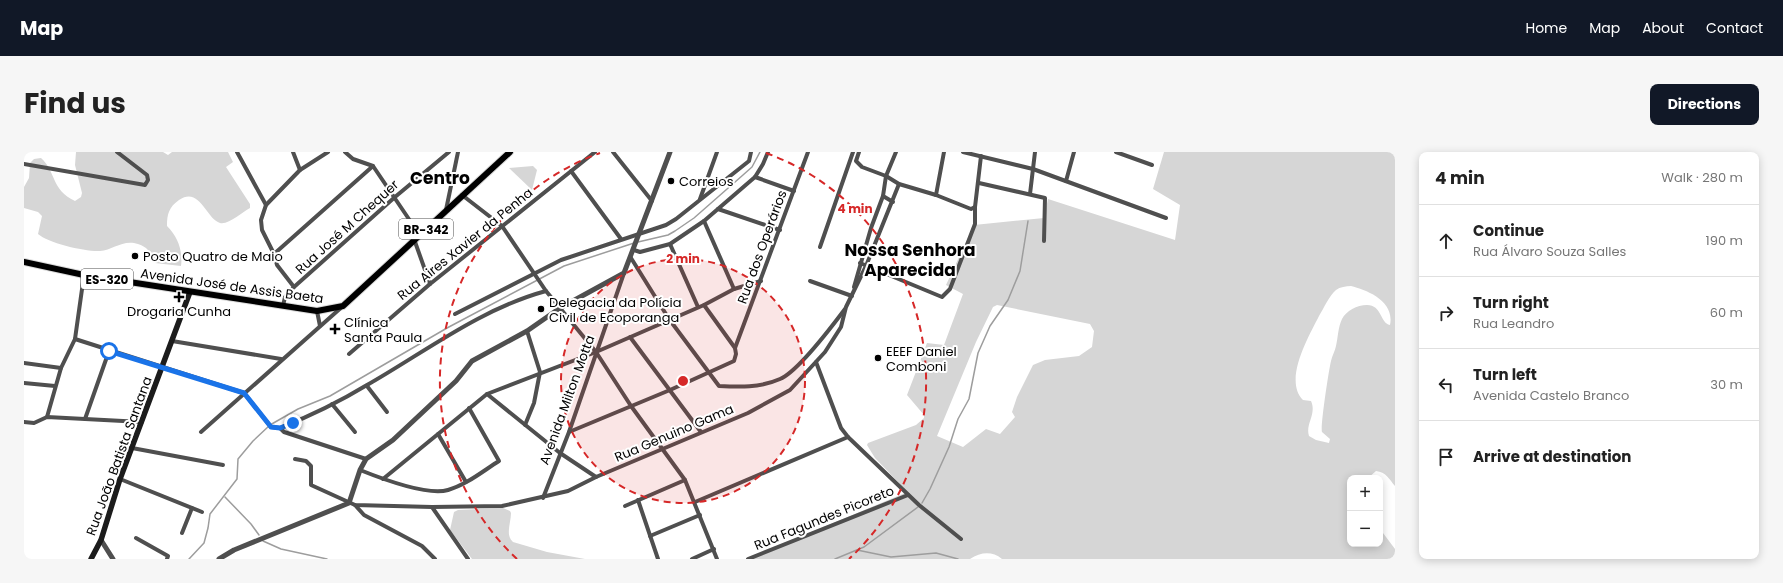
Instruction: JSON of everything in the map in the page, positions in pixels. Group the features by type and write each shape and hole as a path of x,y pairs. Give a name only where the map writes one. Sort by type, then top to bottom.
{"main road":[{"name":"BR-342","path":"343,306 417,236 510,152"},
{"name":"Avenida José de Assis Baeta","path":"24,262 84,275 317,311 343,306"},
{"name":"Rua João Batista Santana","path":"91,559 101,540 120,479 190,292"}],"street":[{"path":"24,164 145,185 148,180 147,175 117,152"},
{"path":"237,152 266,205"},
{"path":"293,152 300,170"},
{"path":"294,287 277,266 274,254 262,230 261,220 266,205 300,170 328,152"},
{"path":"345,152 353,159 372,166 395,197 417,236 430,284"},
{"name":"Rua José M Chequer","path":"283,306 285,297 294,287 448,152"},
{"path":"446,211 458,152"},
{"name":"Rua Aires Xavier da Penha","path":"350,354 430,284 596,152"},
{"path":"612,152 652,201"},
{"name":"Avenida Milton Motta","path":"543,498 569,432 624,272 631,258 670,152"},
{"path":"700,199 717,152"},
{"path":"455,314 561,260 666,225 676,219 748,161 752,152"},
{"path":"634,250 640,252 670,244 704,221 755,177 764,164 768,152"},
{"name":"Rua dos Operários","path":"708,372 734,361 736,354 735,348 808,152"},
{"path":"820,247 853,152"},
{"path":"859,152 856,161 862,168 886,176 900,184 971,210 975,207"},
{"path":"852,296 860,263 883,196 886,176 896,152"},
{"path":"936,196 944,152"},
{"path":"963,152 1034,169 1166,218"},
{"path":"1030,194 1035,152"},
{"path":"1066,181 1074,152"},
{"path":"1116,152 1152,165"},
{"path":"860,263 942,297 950,289 975,224 975,207 981,156"},
{"path":"274,254 372,166"},
{"path":"571,171 622,239"},
{"path":"755,177 794,191"},
{"path":"979,183 1046,198 1044,241"},
{"path":"631,258 669,319 719,386 743,387 760,385 781,379 814,347 846,307 866,266 900,184"},
{"path":"462,195 502,226 546,291 596,352 631,406 685,480 717,559"},
{"path":"883,196 893,202"},
{"path":"718,209 780,230"},
{"path":"704,221 734,289"},
{"path":"871,228 880,231"},
{"path":"670,244 698,307"},
{"path":"219,559 234,550 349,503 360,470 366,459 393,440 456,381 472,361 527,331 560,308 624,272"},
{"path":"46,417 61,368 75,339 84,275"},
{"path":"810,280 852,296"},
{"path":"383,479 487,394 540,372 596,352 704,305 734,289 761,281"},
{"path":"75,339 244,393 271,427 280,428 367,386 464,326 520,298 546,291"},
{"path":"704,305 735,348"},
{"path":"201,432 343,306"},
{"name":"Rua Genuino Gama","path":"355,505 432,508 502,506 543,498 568,491 661,448 748,413 790,390 816,362 840,327 846,307"},
{"path":"317,311 320,326"},
{"path":"525,425 534,403 540,372 527,331"},
{"path":"630,337 701,432"},
{"path":"172,341 282,359"},
{"path":"85,419 109,351"},
{"path":"816,362 841,428 848,437 908,496 961,539"},
{"path":"24,363 61,368"},
{"path":"569,432 670,390 708,372"},
{"path":"24,383 56,386"},
{"path":"367,386 387,412"},
{"path":"487,394 560,453 596,477"},
{"path":"332,404 355,432"},
{"path":"360,470 383,479 436,492 449,490 466,482 499,461 469,408"},
{"path":"24,422 34,422 46,417 142,422"},
{"path":"280,428 284,432 366,459"},
{"path":"438,434 466,482"},
{"path":"695,502 848,437"},
{"path":"132,448 222,465"},
{"path":"294,459 306,461 311,466 311,485 355,505 364,515 422,546 435,559"},
{"path":"120,479 202,512"},
{"path":"625,506 685,480"},
{"name":"Rua Fagundes Picoreto","path":"748,559 908,496"},
{"path":"638,500 658,559"},
{"path":"182,534 192,508"},
{"path":"432,508 468,559"},
{"path":"650,536 700,515"},
{"path":"136,538 168,556 167,559"},
{"path":"101,540 113,559"},
{"path":"692,559 714,549"}],"shaded area":[{"path":"76,152 163,152 168,155 172,152 228,152 233,162 226,167 250,204 250,208 227,222 220,223 211,216 198,200 192,197 186,197 173,205 167,218 167,226 179,244 181,266 155,263 146,248 133,243 123,244 100,251 86,250 58,244 38,234 42,216 38,212 24,208 24,187 29,178 30,163 34,159 41,158 46,163 58,186 67,197 75,201 81,197 82,193 75,165"},
{"path":"1164,152 1395,152 1395,486 1385,474 1376,471 1371,475 1347,475 1347,547 1383,547 1383,533 1395,549 1395,559 1002,559 998,556 986,553 970,559 747,559 905,493 904,488 875,458 867,445 868,443 916,425 924,418 924,415 907,395 927,343 944,345 963,294 946,285 974,225 1044,218 1048,199 1175,240 1180,205 1153,189","holes":["1351,286 1365,290 1384,303 1388,309 1390,325 1384,321 1376,308 1367,305 1352,309 1346,313 1342,319 1336,348 1331,359 1322,420 1322,432 1330,439 1329,443 1316,440 1309,436 1308,432 1313,410 1311,401 1303,400 1298,391 1296,381 1300,358 1309,335 1333,293 1343,287","997,305 1090,324 1094,331 1092,347 1079,356 1045,360 1033,365 1017,397 1012,412 1015,417 1000,434 986,429 963,447 937,436 976,342 993,307"]},
{"path":"533,166 537,170 532,190 509,168"},
{"path":"503,508 511,513 509,536 513,542 547,552 585,559 472,559 450,530 454,512 458,510"}],"waterway":[{"path":"638,242 668,235 694,218 752,167 760,152"},
{"path":"922,503 949,447 958,419 969,399 978,353 990,326 1008,300 1020,271 1028,221"},
{"path":"189,559 204,543 210,514 237,479 238,459 253,441 270,425 298,409 330,396 447,328 564,266 634,243"},
{"path":"225,497 251,524 259,535"},
{"path":"835,559 864,547 918,507"},
{"path":"263,541 281,549 327,559"},
{"path":"857,550 891,557 936,553 958,559"}],"place":[{"name":"Correios","path":"671,181"},
{"name":"Posto Quatro de Maio","path":"135,256"},
{"name":"Drogaria Cunha","path":"179,297"},
{"name":"Delegacia da Polícia Civil de Ecoporanga","path":"541,309"},
{"name":"Clínica Santa Paula","path":"335,329"},
{"name":"EEEF Daniel Comboni","path":"878,358"}],"district":[{"name":"Centro","path":"440,178"},
{"name":"Nossa Senhora Aparecida","path":"910,260"}],"route":[{"path":"109,351 244,393 271,427 280,428 293,423"}]}
